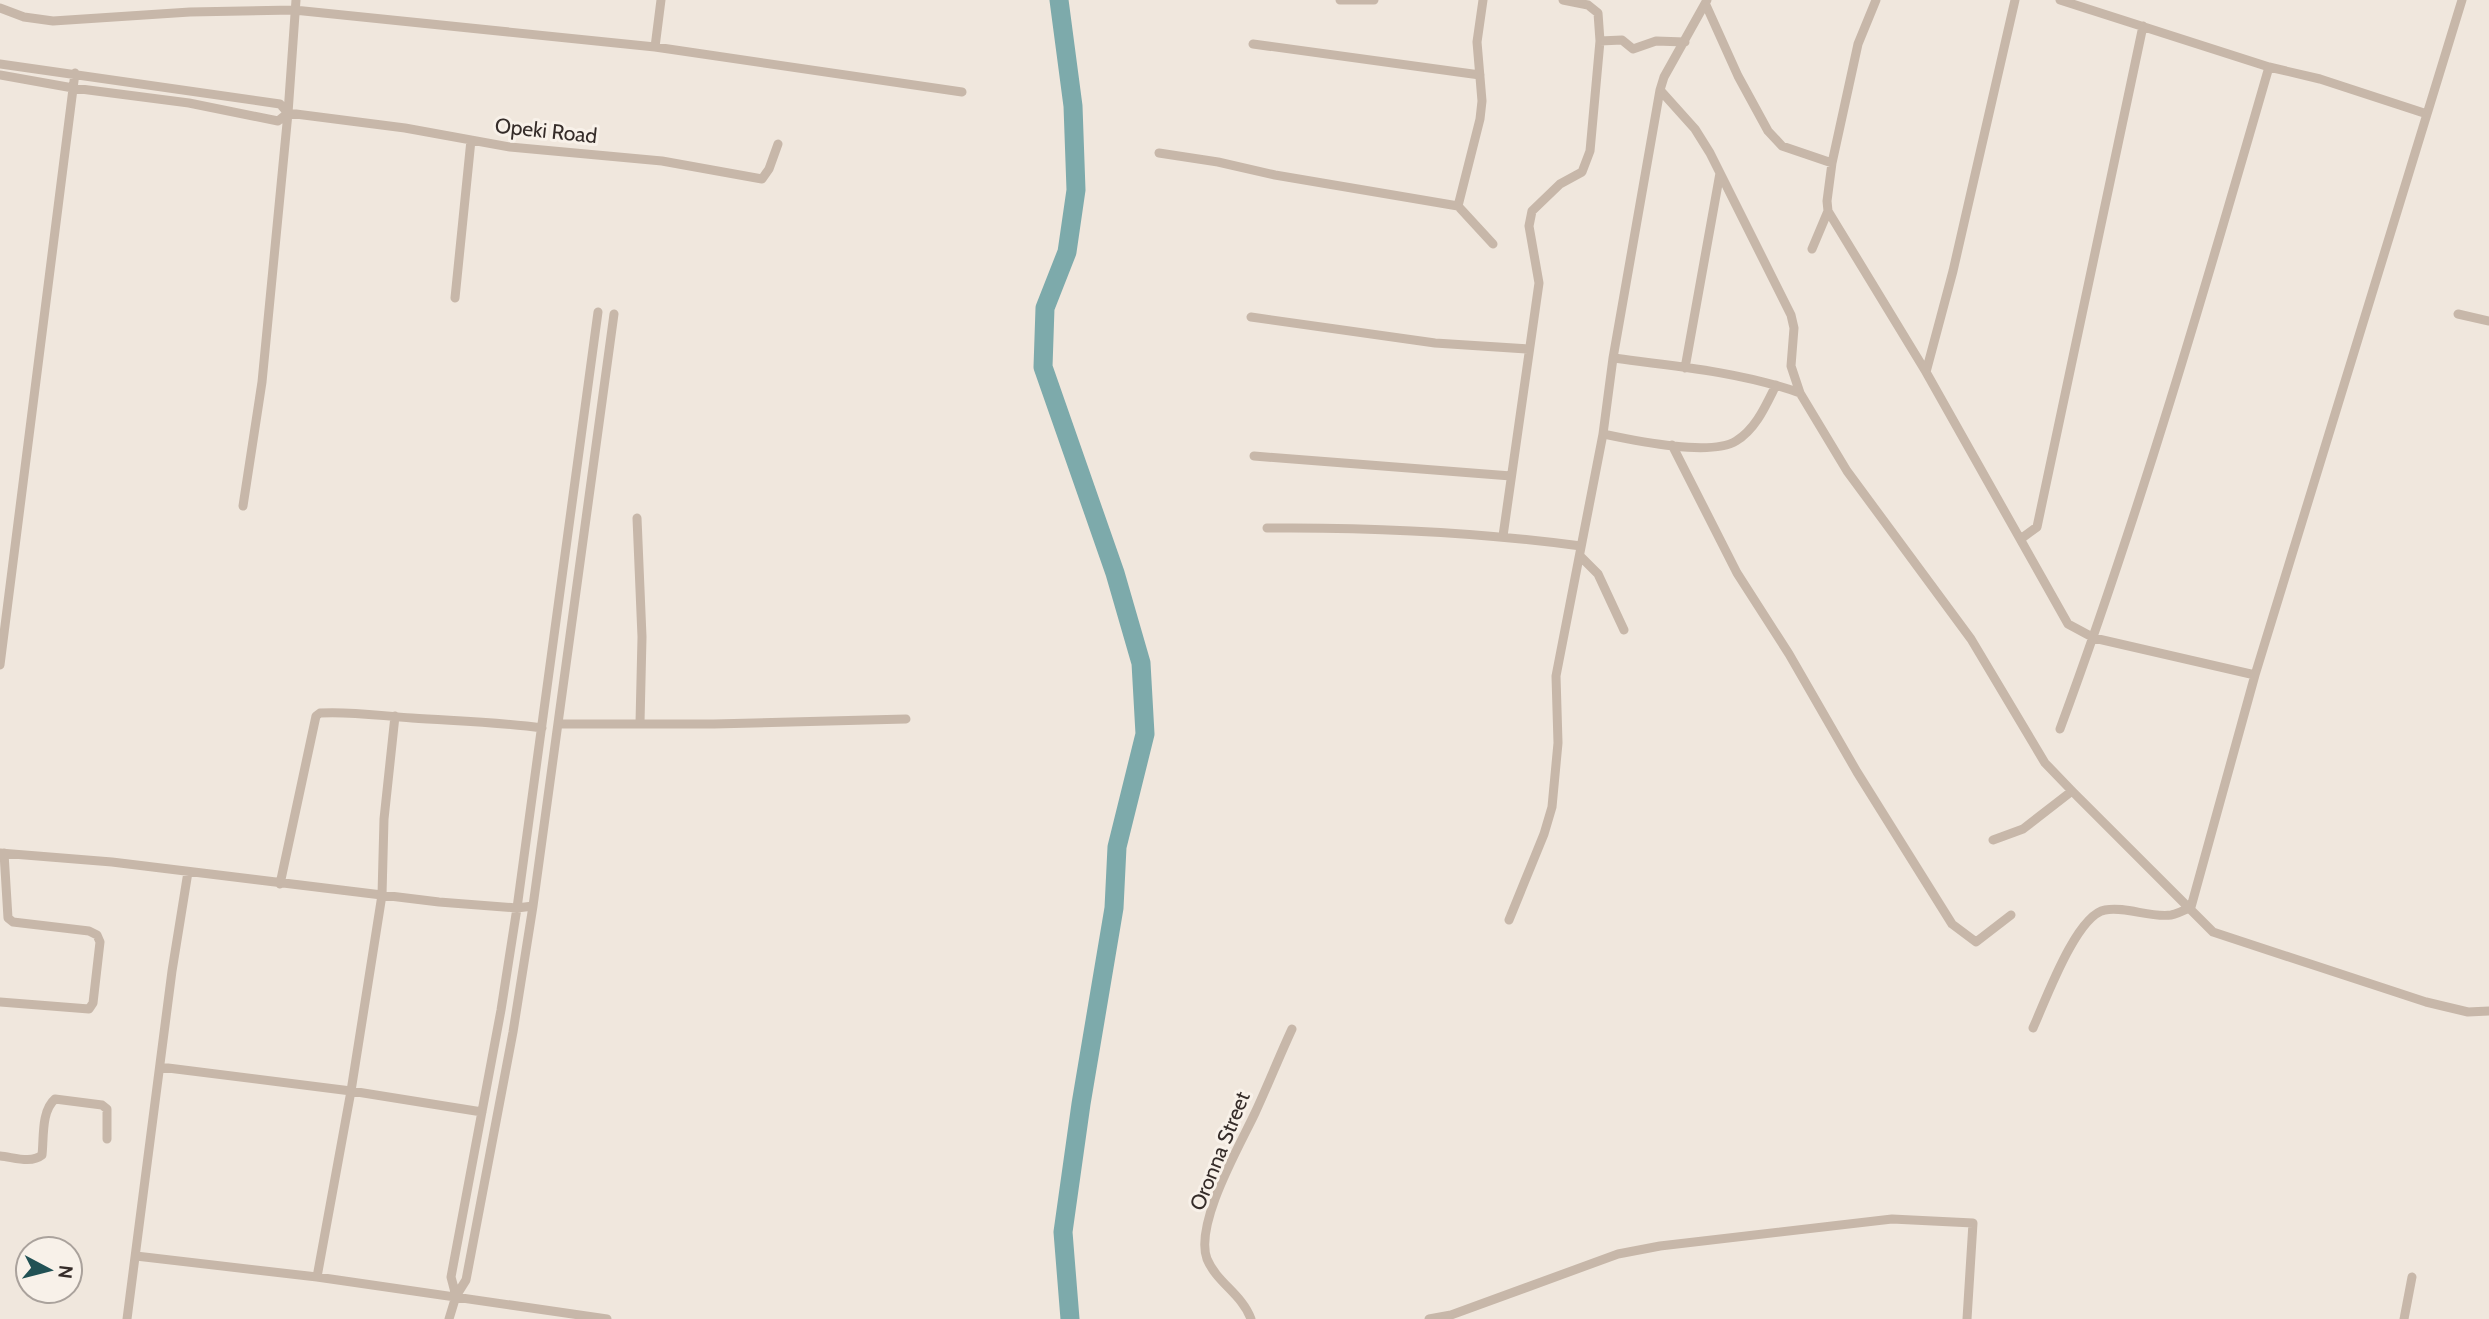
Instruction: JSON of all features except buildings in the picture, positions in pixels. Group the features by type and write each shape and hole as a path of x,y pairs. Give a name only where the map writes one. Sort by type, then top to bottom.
{"street":[{"path":"655,47 661,0"},
{"path":"1340,0 1374,0"},
{"path":"1458,206 1482,101 1477,42 1483,0"},
{"path":"1503,536 1539,283 1529,226 1532,211 1560,184 1582,172 1590,151 1600,41 1598,13 1594,8 1563,0"},
{"path":"1876,0 1858,44 1832,163 1828,211 1926,372 2022,538 2068,624 2094,638 2255,675"},
{"path":"1926,372 1953,271 2015,0"},
{"path":"2060,0 2427,114"},
{"path":"2191,907 2255,675 2462,0"},
{"path":"1706,3 1738,76 1768,131 1782,146 1832,163"},
{"path":"1509,920 1544,834 1552,807 1558,743 1556,676 1603,434 1613,358 1660,90 1706,3"},
{"path":"243,506 262,382 288,113 295,5"},
{"path":"0,8 24,17 53,21 295,5 655,47 962,92"},
{"path":"2022,538 2037,527 2143,26"},
{"path":"1600,41 1622,40 1633,50 1656,41 1685,42"},
{"path":"1252,44 1480,75"},
{"name":"Opeki Road","path":"0,64 280,104 288,113 534,149 662,161 762,179 769,169 778,144"},
{"path":"2060,729 2094,638 2168,406 2269,67"},
{"path":"0,664 75,73"},
{"name":"Opeki Road","path":"0,75 73,88 189,103 278,121 288,113"},
{"path":"1660,90 1695,129 1791,315 1794,328 1791,366 1800,393 1847,471 1971,639 2045,763 2213,932 2426,1002 2468,1012 2489,1011"},
{"path":"189,103 192,91"},
{"path":"455,298 471,140"},
{"path":"1159,153 1458,206 1493,244"},
{"path":"1685,368 1720,173"},
{"path":"1812,249 1828,211"},
{"path":"456,1296 451,1277 517,908 598,312"},
{"path":"449,1319 456,1296 466,1280 513,1032 559,724 614,314"},
{"path":"2458,314 2489,321"},
{"path":"1251,317 1435,343 1528,349"},
{"path":"1613,358 1776,385 1800,393"},
{"path":"1603,434 1672,446 1724,447 1736,442 1756,422 1776,385"},
{"path":"1672,446 1737,573 1789,654 1857,772 1952,925 1976,942 2011,915"},
{"path":"1254,456 1511,476"},
{"path":"637,518 642,637 640,723"},
{"path":"1268,528 1385,528 1503,536 1581,546"},
{"path":"1580,556 1598,574 1625,630"},
{"path":"280,884 316,716 320,713 372,712 542,728"},
{"path":"317,1278 351,1091 382,895 384,819 395,716"},
{"path":"559,724 714,724 906,719"},
{"path":"1993,840 2024,829 2072,791"},
{"path":"0,1002 89,1009 93,1003 100,942 97,935 89,931 13,922 8,918 2,853 112,862 382,895 517,908 533,906"},
{"path":"127,1319 172,971 188,872"},
{"path":"2033,1028 2060,965 2078,933 2093,916 2105,910 2172,915 2191,907"},
{"name":"Oronna Street","path":"1251,1319 1246,1305 1222,1281 1208,1261 1205,1248 1209,1217 1225,1174 1257,1110 1292,1029"},
{"path":"160,1067 351,1091 482,1112"},
{"path":"0,1156 29,1160 42,1155 46,1115 55,1099 102,1105 107,1109 107,1139"},
{"path":"1429,1319 1451,1315 1618,1254 1660,1246 1892,1219 1973,1223 1967,1319"},
{"path":"136,1256 456,1296 607,1319"},
{"path":"2404,1319 2412,1277"}],"waterway":[{"path":"1059,0 1073,106 1076,190 1067,252 1045,308 1043,367 1115,573 1141,663 1145,734 1117,847 1114,908 1081,1104 1063,1232 1070,1319"}]}
